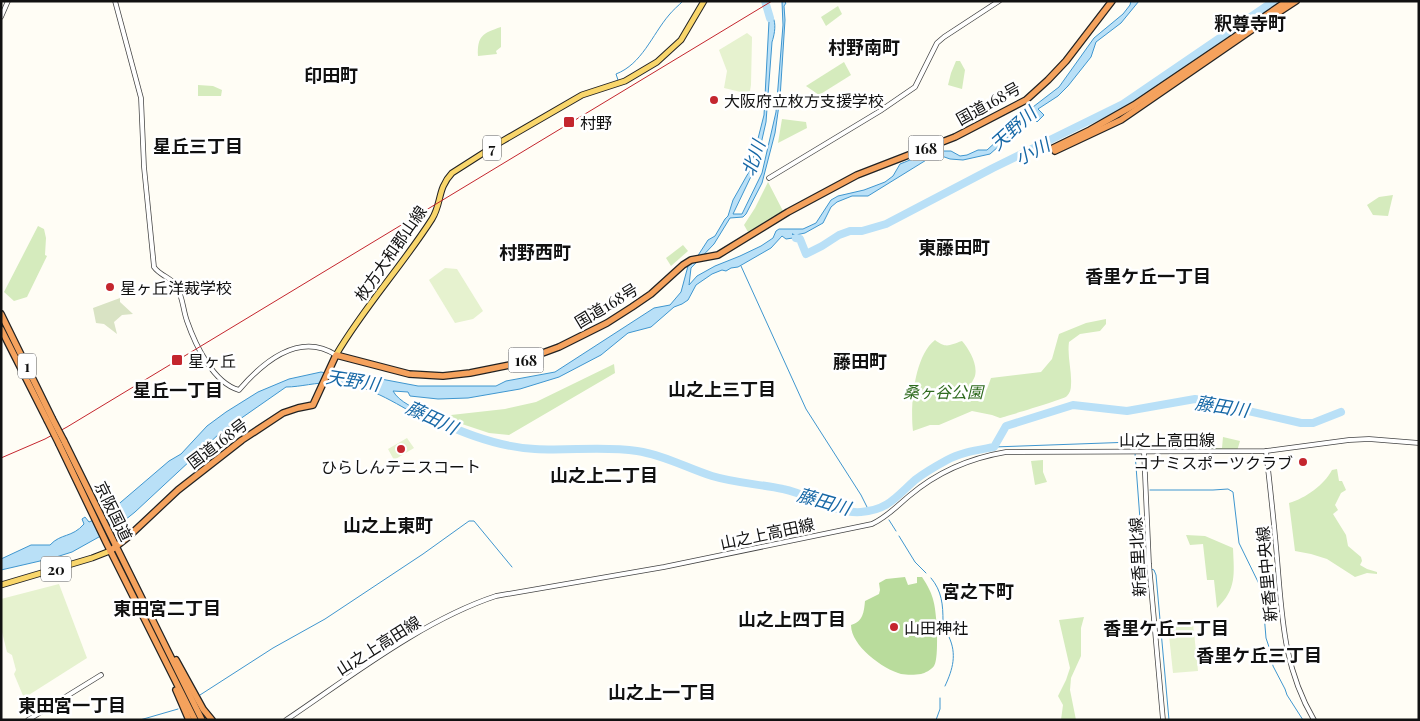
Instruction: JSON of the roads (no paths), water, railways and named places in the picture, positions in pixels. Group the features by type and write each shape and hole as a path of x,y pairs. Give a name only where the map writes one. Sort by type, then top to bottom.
{"highway":[{"name":"国道168号","path":"110,551 213,461 276,417 289,410 313,405 336,355 409,374 443,376 510,366 559,347 607,323 651,294 691,260 718,255 795,208 857,175 956,137 1026,100 1066,61 1112,1"},
{"path":"1287,1 1134,105 1054,150 1121,120 1296,1"},
{"name":"京阪国道","path":"1,314 49,419"},
{"name":"京阪国道","path":"1,328 97,506 112,540 171,656 195,720"},
{"name":"京阪国道","path":"61,442 90,509 160,651 202,720"},
{"path":"160,651 189,720"},
{"name":"1","path":"171,656 177,661 203,709 212,720"}],"main road":[{"name":"枚方大和郡山線","path":"336,355 354,326 434,217 440,190 452,174 501,142 582,95 625,81 657,62 681,40 704,1"},
{"name":"20","path":"1,585 110,551"}],"street":[{"path":"1,17 8,1"},
{"path":"114,1 141,98 144,167 154,267 157,272 173,282 177,287 186,320 207,363 228,385 239,390 264,364 279,354 296,348 314,346 327,349 336,355"},
{"path":"769,178 915,87 937,44 944,37 999,1"},
{"name":"山之上高田線","path":"286,720 401,643 456,611 490,598 664,567 872,524 884,518 909,496 939,475 958,466 994,454 1006,452 1266,451 1369,439 1419,443"},
{"name":"新香里中央線","path":"1266,451 1285,644 1296,684 1314,720"},
{"name":"新香里北線","path":"1144,452 1149,571 1163,720"},
{"path":"28,720 101,675"}],"water":[{"name":"天野川","path":"1131,1 1139,1 1121,23 1096,42 1091,57 1068,86 1058,96 1038,109 1044,115 1037,122 1033,117 1014,126 1007,139 990,154 963,160 950,159 936,154 868,196 852,196 837,202 831,207 823,223 805,233 792,234 800,237 803,243 801,244 799,240 793,238 786,239 782,236 771,248 738,267 712,274 696,285 688,300 674,307 651,327 628,333 601,355 559,377 520,389 468,398 438,399 410,396 408,392 393,391 403,402 427,414 424,419 380,395 357,386 326,383 286,387 220,433 135,512 115,528 72,552 1,570 1,559 31,545 50,545 54,541 80,528 84,524 82,519 85,517 89,522 107,514 169,461 181,454 207,426 258,392 289,379 321,372 367,381 381,379 418,386 496,386 506,381 555,372 654,308 670,305 681,292 688,266 697,257 708,240 715,236 728,216 733,200 750,170 764,115 769,21 766,9 769,9 775,28 772,42 766,122 756,166 733,214 742,214 762,173 776,112 783,25 782,2 786,3 784,6 785,20 780,98 775,133 762,183 746,214 743,217 730,218 714,244 691,268 689,285 697,276 715,266 761,246 773,238 779,229 803,229 816,223 831,200 838,196 864,190 885,182 893,176 900,164 939,151 951,151 960,156 978,150 987,150 1016,120 1059,87 1094,38 1123,14"}],"waterway":[{"path":"618,80 616,74 640,56 669,15 683,1"},
{"name":"北川","path":"765,1 770,18"},
{"name":"小川","path":"796,238 800,239 806,254 839,235 886,224 993,168 1123,104 1274,1"},
{"path":"741,266 806,409 861,495 869,511"},
{"name":"藤田川","path":"417,412 460,431 504,445 535,449 612,449 637,451 657,455 721,478 783,489 850,512 878,509 891,502 919,477 952,457 994,447 1006,426 1073,405 1127,411 1195,399 1301,423 1313,423 1341,412"},
{"path":"994,447 1133,442 1134,449"},
{"path":"1135,453 1143,559 1144,565 1147,567"},
{"path":"1150,490 1228,489 1233,492 1239,543 1262,590 1266,638 1273,666 1287,695 1303,720"},
{"path":"889,520 896,531"},
{"path":"200,695 273,648 325,619 469,521 474,521 512,567"},
{"path":"899,536 915,562 926,573"},
{"path":"1151,569 1154,570 1156,575 1169,720"},
{"path":"931,578 938,588 941,598 943,621"},
{"path":"945,686 953,662 953,649 949,637"},
{"path":"936,720 940,709 940,698"},
{"path":"140,720 178,709"}],"railway":[{"path":"1,458 45,439 67,427 772,1"}],"place":[{"name":"大阪府立枚方支援学校","path":"714,100"},
{"name":"村野","path":"569,122"},
{"name":"星ヶ丘洋裁学校","path":"110,287"},
{"name":"星ヶ丘","path":"177,360"},
{"name":"ひらしんテニスコート","path":"401,449"},
{"name":"コナミスポーツクラブ","path":"1303,462"},
{"name":"山田神社","path":"894,627"}],"district":[{"name":"釈尊寺町","path":"1250,23"},
{"name":"村野南町","path":"864,47"},
{"name":"印田町","path":"331,75"},
{"name":"星丘三丁目","path":"198,146"},
{"name":"東藤田町","path":"954,247"},
{"name":"村野西町","path":"535,252"},
{"name":"香里ケ丘一丁目","path":"1148,276"},
{"name":"藤田町","path":"860,361"},
{"name":"山之上三丁目","path":"722,389"},
{"name":"星丘一丁目","path":"178,390"},
{"name":"山之上二丁目","path":"604,475"},
{"name":"山之上東町","path":"388,525"},
{"name":"宮之下町","path":"978,591"},
{"name":"東田宮二丁目","path":"167,608"},
{"name":"山之上四丁目","path":"792,619"},
{"name":"香里ケ丘二丁目","path":"1166,628"},
{"name":"香里ケ丘三丁目","path":"1259,655"},
{"name":"山之上一丁目","path":"662,692"},
{"name":"東田宮一丁目","path":"72,705"}],"park label":[{"name":"桑ヶ谷公園","path":"943,391"}]}
